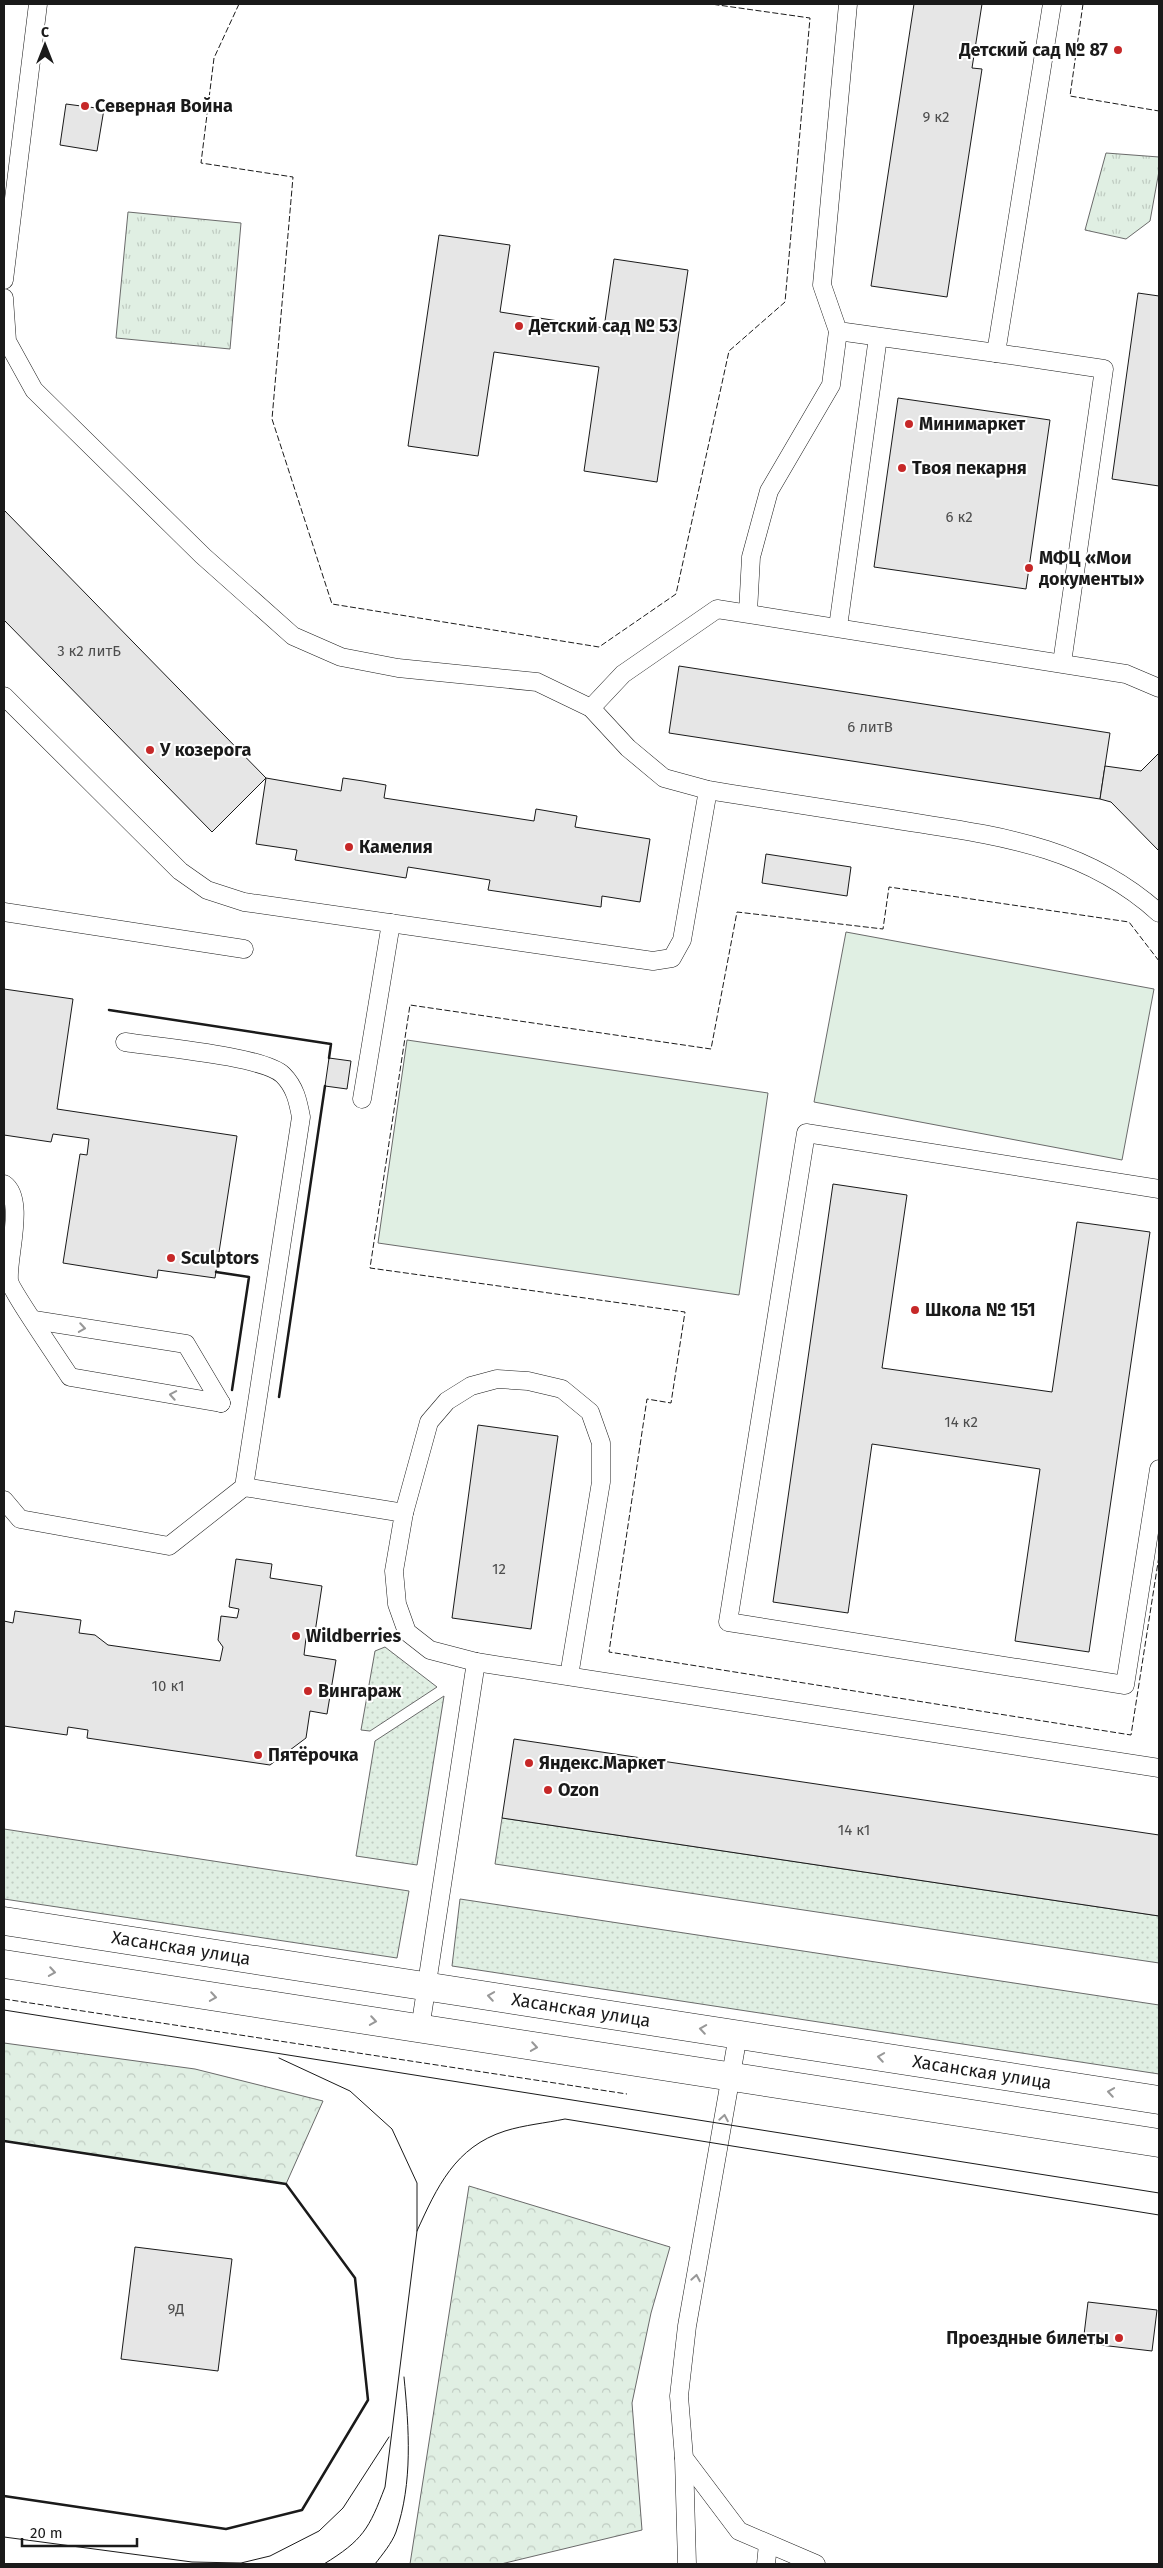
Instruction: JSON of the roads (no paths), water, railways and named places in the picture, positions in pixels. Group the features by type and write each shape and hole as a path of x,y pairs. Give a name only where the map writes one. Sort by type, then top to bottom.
{"street":[{"name":"Хасанская улица","path":"4,1920 1159,2100"},
{"path":"4,1964 1159,2143"}],"lane":[{"path":"4,280 38,4"},
{"path":"748,612 751,557 769,491 831,385 838,331 822,285 848,4"},
{"path":"996,353 1052,4"},
{"path":"4,298 6,341 34,390 203,556 293,636 341,657 398,668 537,682 590,708 628,748 664,778 708,790 1005,837 1081,860 1139,894 1159,913"},
{"path":"838,331 1104,369 1062,663"},
{"path":"838,627 878,337"},
{"path":"590,708 624,674 717,609 748,612 1126,674 1159,688"},
{"path":"4,696 180,871 207,890 244,902 652,961 672,958 682,940 708,790"},
{"path":"4,912 244,949"},
{"path":"362,1099 391,923"},
{"path":"4,1500 20,1519 169,1546 244,1487 301,1117 296,1093 282,1074 261,1062 125,1042"},
{"path":"1159,1189 806,1133 728,1622 1125,1685 1159,1469"},
{"path":"4,1184 8,1186 15,1209 9,1282 70,1377 221,1403 186,1344 34,1320"},
{"path":"568,1676 601,1482 601,1443 590,1412 562,1389 528,1381 497,1379 471,1386 447,1401 429,1422 404,1513 394,1571 397,1604 407,1632 430,1650 476,1662 1159,1768"},
{"path":"244,1487 404,1513"},
{"path":"420,2028 476,1662"},
{"path":"687,2564 684,2458 679,2396 688,2326 738,2035"},
{"path":"684,2458 739,2532 816,2564"},
{"path":"766,2564 768,2544"}],"tram line":[{"path":"4,2010 1159,2193"},
{"path":"279,2058 350,2091 392,2129 417,2183 417,2231 385,2487 374,2513 363,2532 348,2548 324,2564"},
{"path":"417,2231 440,2184 460,2158 473,2147 505,2131 565,2119 1159,2215"},
{"path":"375,2564 387,2549 396,2532 405,2494 408,2436 404,2377"},
{"path":"4,2537 192,2562 241,2563 270,2556 319,2531 343,2508 389,2437"}],"place":[{"name":"Детский сад № 87","path":"1118,50"},
{"name":"Северная Война","path":"85,106"},
{"name":"Детский сад № 53","path":"519,326"},
{"name":"Минимаркет","path":"909,424"},
{"name":"Твоя пекарня","path":"902,468"},
{"name":"МФЦ «Мои документы»","path":"1029,568"},
{"name":"У козерога","path":"150,750"},
{"name":"Камелия","path":"349,847"},
{"name":"Sculptors","path":"171,1258"},
{"name":"Школа № 151","path":"915,1310"},
{"name":"Wildberries","path":"296,1636"},
{"name":"Вингараж","path":"308,1691"},
{"name":"Пятёрочка","path":"258,1755"},
{"name":"Яндекс.Маркет","path":"529,1763"},
{"name":"Ozon","path":"548,1790"},
{"name":"Проездные билеты","path":"1119,2338"}]}
